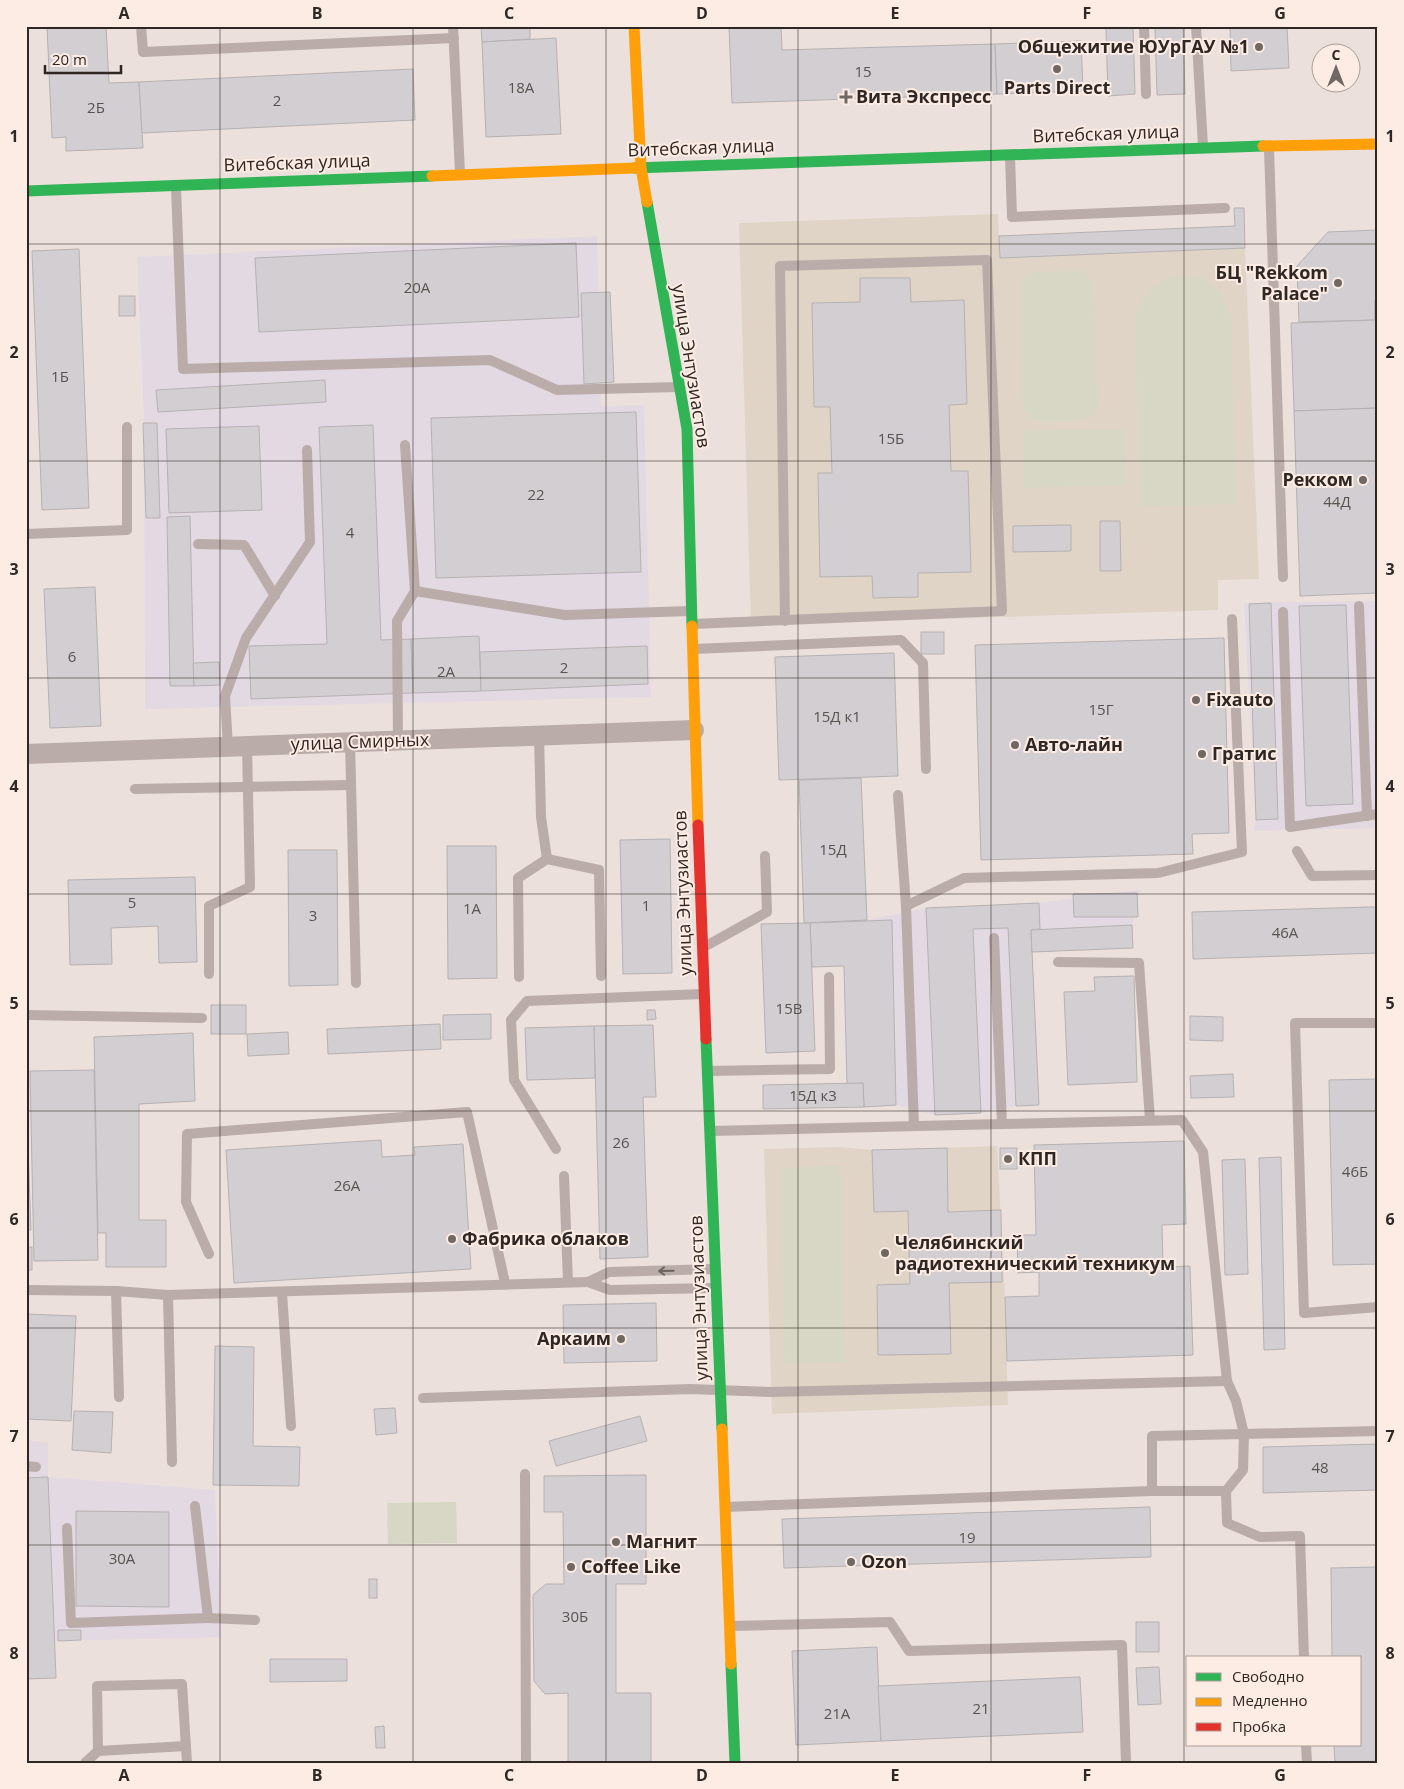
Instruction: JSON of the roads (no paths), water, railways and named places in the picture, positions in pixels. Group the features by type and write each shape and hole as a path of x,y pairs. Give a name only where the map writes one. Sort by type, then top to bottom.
{"main road":[{"name":"улица Энтузиастов","path":"634,26 641,168 687,429 694,730 735,1763"},
{"name":"Витебская улица","path":"26,192 1203,147 1378,144"}],"street":[{"name":"улица Смирных","path":"26,754 694,730"}],"lane":[{"path":"141,26 142,52 454,38"},
{"path":"453,26 460,174"},
{"path":"1144,26 1146,94"},
{"path":"1196,26 1203,147"},
{"path":"1269,146 1283,577"},
{"path":"1010,155 1012,217 1225,208"},
{"path":"176,186 183,369 490,360 557,390 679,387"},
{"path":"692,624 784,621 1002,611 987,260 780,266 784,621"},
{"path":"26,534 127,530 126,427"},
{"path":"398,740 397,621 416,591 405,445"},
{"path":"209,974 209,906 250,887 248,787 225,696 246,638 310,542 307,450"},
{"path":"198,544 244,545 275,596"},
{"path":"416,591 565,615 692,611"},
{"path":"1283,612 1290,827 1373,815 1359,606"},
{"path":"906,906 964,878 1158,873 1242,852 1232,619"},
{"path":"692,650 901,640 923,663 926,769"},
{"path":"539,735 541,816 547,859"},
{"path":"350,742 356,983"},
{"path":"134,788 351,785"},
{"path":"898,795 906,906 914,1126"},
{"path":"1297,851 1312,876 1378,874"},
{"path":"703,948 767,912 765,856"},
{"path":"519,977 518,878 547,859 598,870 601,976"},
{"path":"994,938 1002,1124"},
{"path":"1058,962 1139,963 1150,1120"},
{"path":"707,1071 830,1069 828,977"},
{"path":"556,1148 514,1080 511,1020 527,1000 704,994"},
{"path":"26,1015 202,1018"},
{"path":"1378,1023 1296,1023 1304,1313 1378,1307"},
{"path":"209,1254 186,1202 187,1134 467,1112 505,1283"},
{"path":"709,1131 1182,1120 1203,1152 1226,1381 1236,1401 1244,1434 1243,1470 1226,1491 1227,1522 1260,1537 1300,1536 1304,1656"},
{"path":"564,1176 568,1282"},
{"path":"588,1282 610,1272 715,1268"},
{"path":"26,1290 116,1291 168,1295 282,1293 568,1282 588,1282 610,1290 716,1288"},
{"path":"116,1291 119,1398"},
{"path":"282,1293 291,1426"},
{"path":"168,1295 172,1462"},
{"path":"423,1398 690,1388 772,1392 1226,1381"},
{"path":"1152,1491 1152,1436 1378,1430"},
{"path":"525,1474 526,1763"},
{"path":"724,1507 1152,1491 1226,1491"},
{"path":"195,1506 208,1618"},
{"path":"68,1528 71,1623 208,1618 255,1620"},
{"path":"729,1626 890,1622 909,1651 1122,1645 1126,1763"},
{"path":"98,1751 97,1686 182,1684 187,1763"},
{"path":"85,1763 98,1751 186,1746"},
{"path":"1306,1746 1307,1763"}],"place":[{"name":"Общежитие ЮУрГАУ №1","path":"1259,47"},
{"name":"Parts Direct","path":"1057,69"},
{"name":"Вита Экспресс","path":"846,97"},
{"name":"БЦ \"Rekkom Palace\"","path":"1338,283"},
{"name":"Рекком","path":"1363,480"},
{"name":"Fixauto","path":"1196,700"},
{"name":"Авто-лайн","path":"1015,745"},
{"name":"Гратис","path":"1202,754"},
{"name":"КПП","path":"1008,1159"},
{"name":"Фабрика облаков","path":"452,1239"},
{"name":"Челябинский радиотехнический техникум","path":"885,1253"},
{"name":"Аркаим","path":"621,1339"},
{"name":"Магнит","path":"616,1542"},
{"name":"Ozon","path":"851,1562"},
{"name":"Coffee Like","path":"571,1567"}]}
